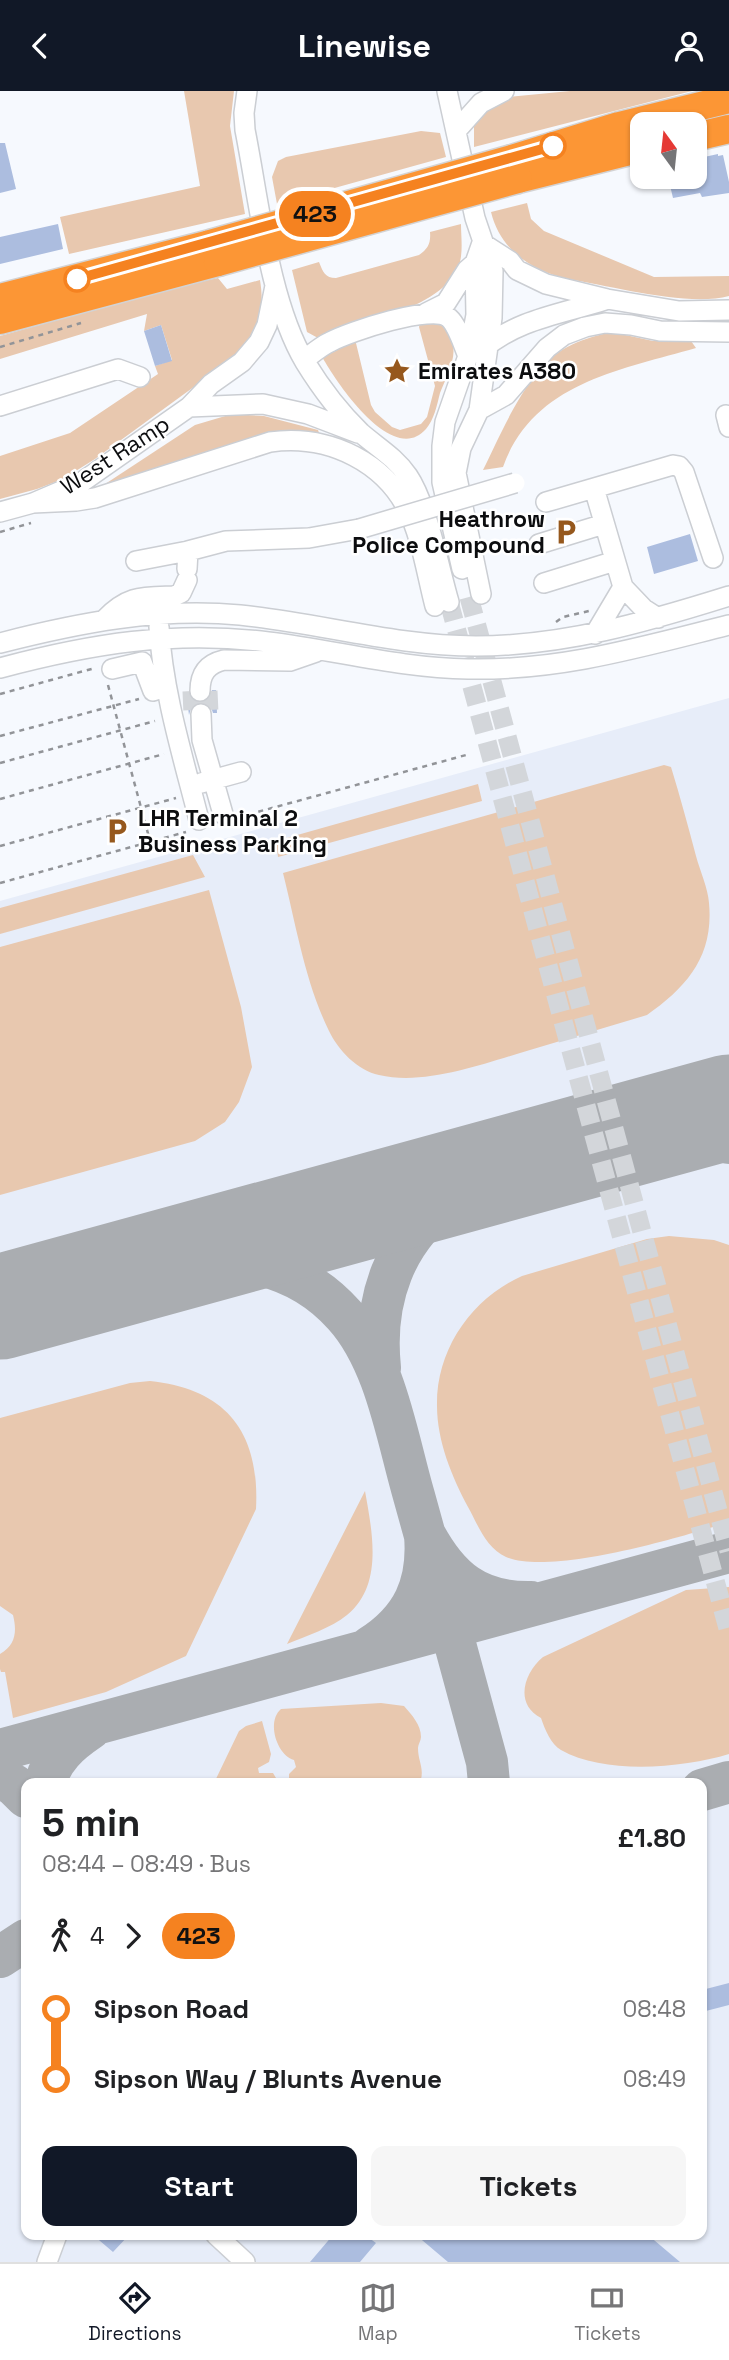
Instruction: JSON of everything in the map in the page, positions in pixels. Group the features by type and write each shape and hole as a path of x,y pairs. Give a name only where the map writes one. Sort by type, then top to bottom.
{"highway":[{"path":"515,169 619,126 729,99"},
{"path":"707,136 728,134"},
{"path":"2,310 515,169 630,150"}],"street":[{"path":"33,503 95,498 270,442 294,440 321,443 370,464 384,475 404,501 442,604 415,490 409,478 391,456 363,434 336,406 304,360 275,285 245,130 247,91"},
{"path":"447,91 482,243 493,271 492,318 479,411 461,449 456,473 475,595 447,505 441,468 445,422 465,364 476,315 475,263 482,243"},
{"path":"456,131 481,103 504,91"},
{"path":"482,243 530,278 546,284 607,299 680,311 729,310"},
{"path":"304,360 330,341 426,313 446,303 467,270 475,263"},
{"name":"West Ramp","path":"0,512 33,503 82,482 189,407 211,384 242,362 259,342 267,325 275,285"},
{"path":"465,364 488,344 526,323 607,299"},
{"path":"426,313 442,314 450,318 465,364"},
{"path":"479,411 506,395 547,348 564,335 585,327 606,323 660,331 729,332"},
{"path":"0,406 118,369 140,377"},
{"name":"West Ramp","path":"189,407 263,404 363,434"},
{"path":"323,420 335,447"},
{"path":"546,502 673,465 679,466 684,472 713,558"},
{"path":"136,561 187,567 226,541 309,538 359,529 515,483"},
{"path":"594,488 623,587 644,609 658,618"},
{"path":"539,544 604,524"},
{"path":"544,583 615,561"},
{"path":"104,620 117,606 129,599 174,596 181,593 187,567"},
{"path":"595,634 623,587"},
{"path":"0,643 63,627 159,614 236,615 394,639 473,646 513,645 595,634 729,596"},
{"path":"156,692 159,614"},
{"path":"0,668 88,646 160,638 242,639 429,667 509,669 580,661 729,625"},
{"path":"200,691 208,667 224,660 290,660 320,651"},
{"path":"107,672 142,662 156,692 164,722 201,785 223,814"},
{"path":"199,820 201,785 194,740 201,714"},
{"path":"201,785 241,772"},
{"path":"47,2262 55,2240"},
{"path":"221,2240 245,2262"}],"path":[{"path":"0,341 2,310"},
{"path":"550,626 564,617 592,611"},
{"path":"0,694 107,672 113,706 150,841"},
{"path":"0,736 156,692"},
{"path":"0,763 164,722"},
{"path":"0,799 164,754"},
{"path":"0,846 141,808 201,785"}],"shaded area":[{"path":"184,91 234,91 230,126 245,214 69,254 60,217 200,186"},
{"path":"570,91 692,91 474,147 474,121 499,98"},
{"path":"421,131 440,133 446,157 277,204 272,177 278,161 286,157"},
{"path":"527,203 531,219 544,231 654,277 729,276 729,296 712,299 671,297 568,279 542,271 510,248 495,225 491,212"},
{"path":"461,224 460,262 453,277 439,291 400,312 355,327 318,338 307,332 292,270 319,262 325,274 336,278 419,255 428,245 430,232"},
{"path":"218,278 227,289 260,280 262,301 259,320 239,354 95,459 63,479 0,499 0,456 70,433 158,374 155,366 172,360 161,325 144,331 147,314 0,359 0,336 178,286"},
{"path":"421,320 447,326 453,357 429,425 412,438 397,437 381,429 365,415 337,381 320,353 355,339 375,412 392,427 400,430 421,424 427,417 435,386 419,327"},
{"path":"603,334 621,334 653,341 691,341 696,348 609,373 557,398 535,416 517,439 503,467 483,470 526,388 549,360 582,340"},
{"path":"232,414 264,416 318,430 321,438 96,490 195,425"},
{"path":"729,698 729,2262 0,2262 0,901"},
{"path":"664,765 671,767 709,903 707,939 702,954 686,981 674,993 647,1015 455,1072 416,1078 379,1075 356,1064 343,1052 329,1031 314,993 283,873"},
{"path":"478,784 482,801 278,857 276,841"},
{"path":"193,855 205,877 0,934 0,908"},
{"path":"209,890 241,1007 252,1067 239,1102 225,1122 195,1141 0,1195 0,947"},
{"path":"669,1236 714,1240 729,1245 729,1522 649,1545 584,1558 526,1562 506,1557 493,1548 479,1528 446,1458 437,1406 438,1385 450,1346 472,1312 487,1298 522,1276 647,1239"},
{"path":"150,1381 200,1394 218,1405 233,1419 245,1437 252,1458 256,1482 256,1509 186,1656 106,1692 13,1718 5,1672 0,1669 0,1654 12,1642 15,1627 13,1615 0,1606 0,1418 130,1383"},
{"path":"365,1491 372,1557 371,1573 359,1603 341,1620 287,1644"},
{"path":"729,1587 729,1754 690,1763 621,1766 579,1758 554,1744 541,1718 527,1705 525,1697 531,1671 543,1657 686,1590"},
{"path":"381,1703 404,1706 418,1724 421,1733 418,1748 421,1778 289,1778 289,1774 296,1767 294,1760 278,1745 274,1730 274,1722 281,1709"},
{"path":"262,1721 271,1754 269,1762 258,1768 259,1773 273,1773 276,1778 216,1778 239,1731"}],"building":[{"path":"0,143 5,143 16,189 0,193"},
{"path":"723,155 729,193 702,197 700,193 673,198 671,189 707,189 707,156"},
{"path":"58,224 63,249 0,264 0,237"},
{"path":"161,325 172,361 155,366 144,331"},
{"path":"690,534 698,561 654,574 647,547"},
{"path":"212,690 216,690 217,713 213,713 211,707 204,702 210,698"},
{"path":"186,692 197,703 191,708 189,715"},
{"path":"729,1983 729,2005 707,2011 707,1989"},
{"path":"99,2240 124,2240 113,2252"},
{"path":"329,2240 372,2240 376,2243 360,2262 310,2262"},
{"path":"422,2240 654,2240 680,2262 448,2262"}],"taxiway":[{"path":"639,1132 683,1133 729,1143"},
{"path":"380,1368 380,1319 384,1295 402,1252 431,1214 456,1194 497,1171"},
{"path":"164,1262 214,1259 262,1265 284,1272 325,1297 344,1315 358,1334 380,1377 388,1401 487,1762 489,1778"},
{"path":"370,1647 397,1625 415,1599 424,1569 425,1535 444,1564 467,1585 495,1598 531,1602"},
{"path":"0,1750 729,1552"},
{"path":"47,1778 62,1752 90,1729"},
{"path":"0,1777 21,1792"},
{"path":"707,1789 729,1782"},
{"path":"0,1957 21,1943"}],"runway":[{"path":"0,1307 729,1107"}],"tunnel":[{"path":"469,597 729,1551"},
{"path":"449,602 729,1632"},
{"path":"192,691 193,714"},
{"path":"208,691 209,713"}],"bus line":[{"name":"423","path":"77,279 553,146"}],"place":[{"name":"Emirates A380","path":"397,371"},
{"name":"Heathrow Police Compound","path":"566,532"},
{"name":"LHR Terminal 2 Business Parking","path":"117,831"}]}
